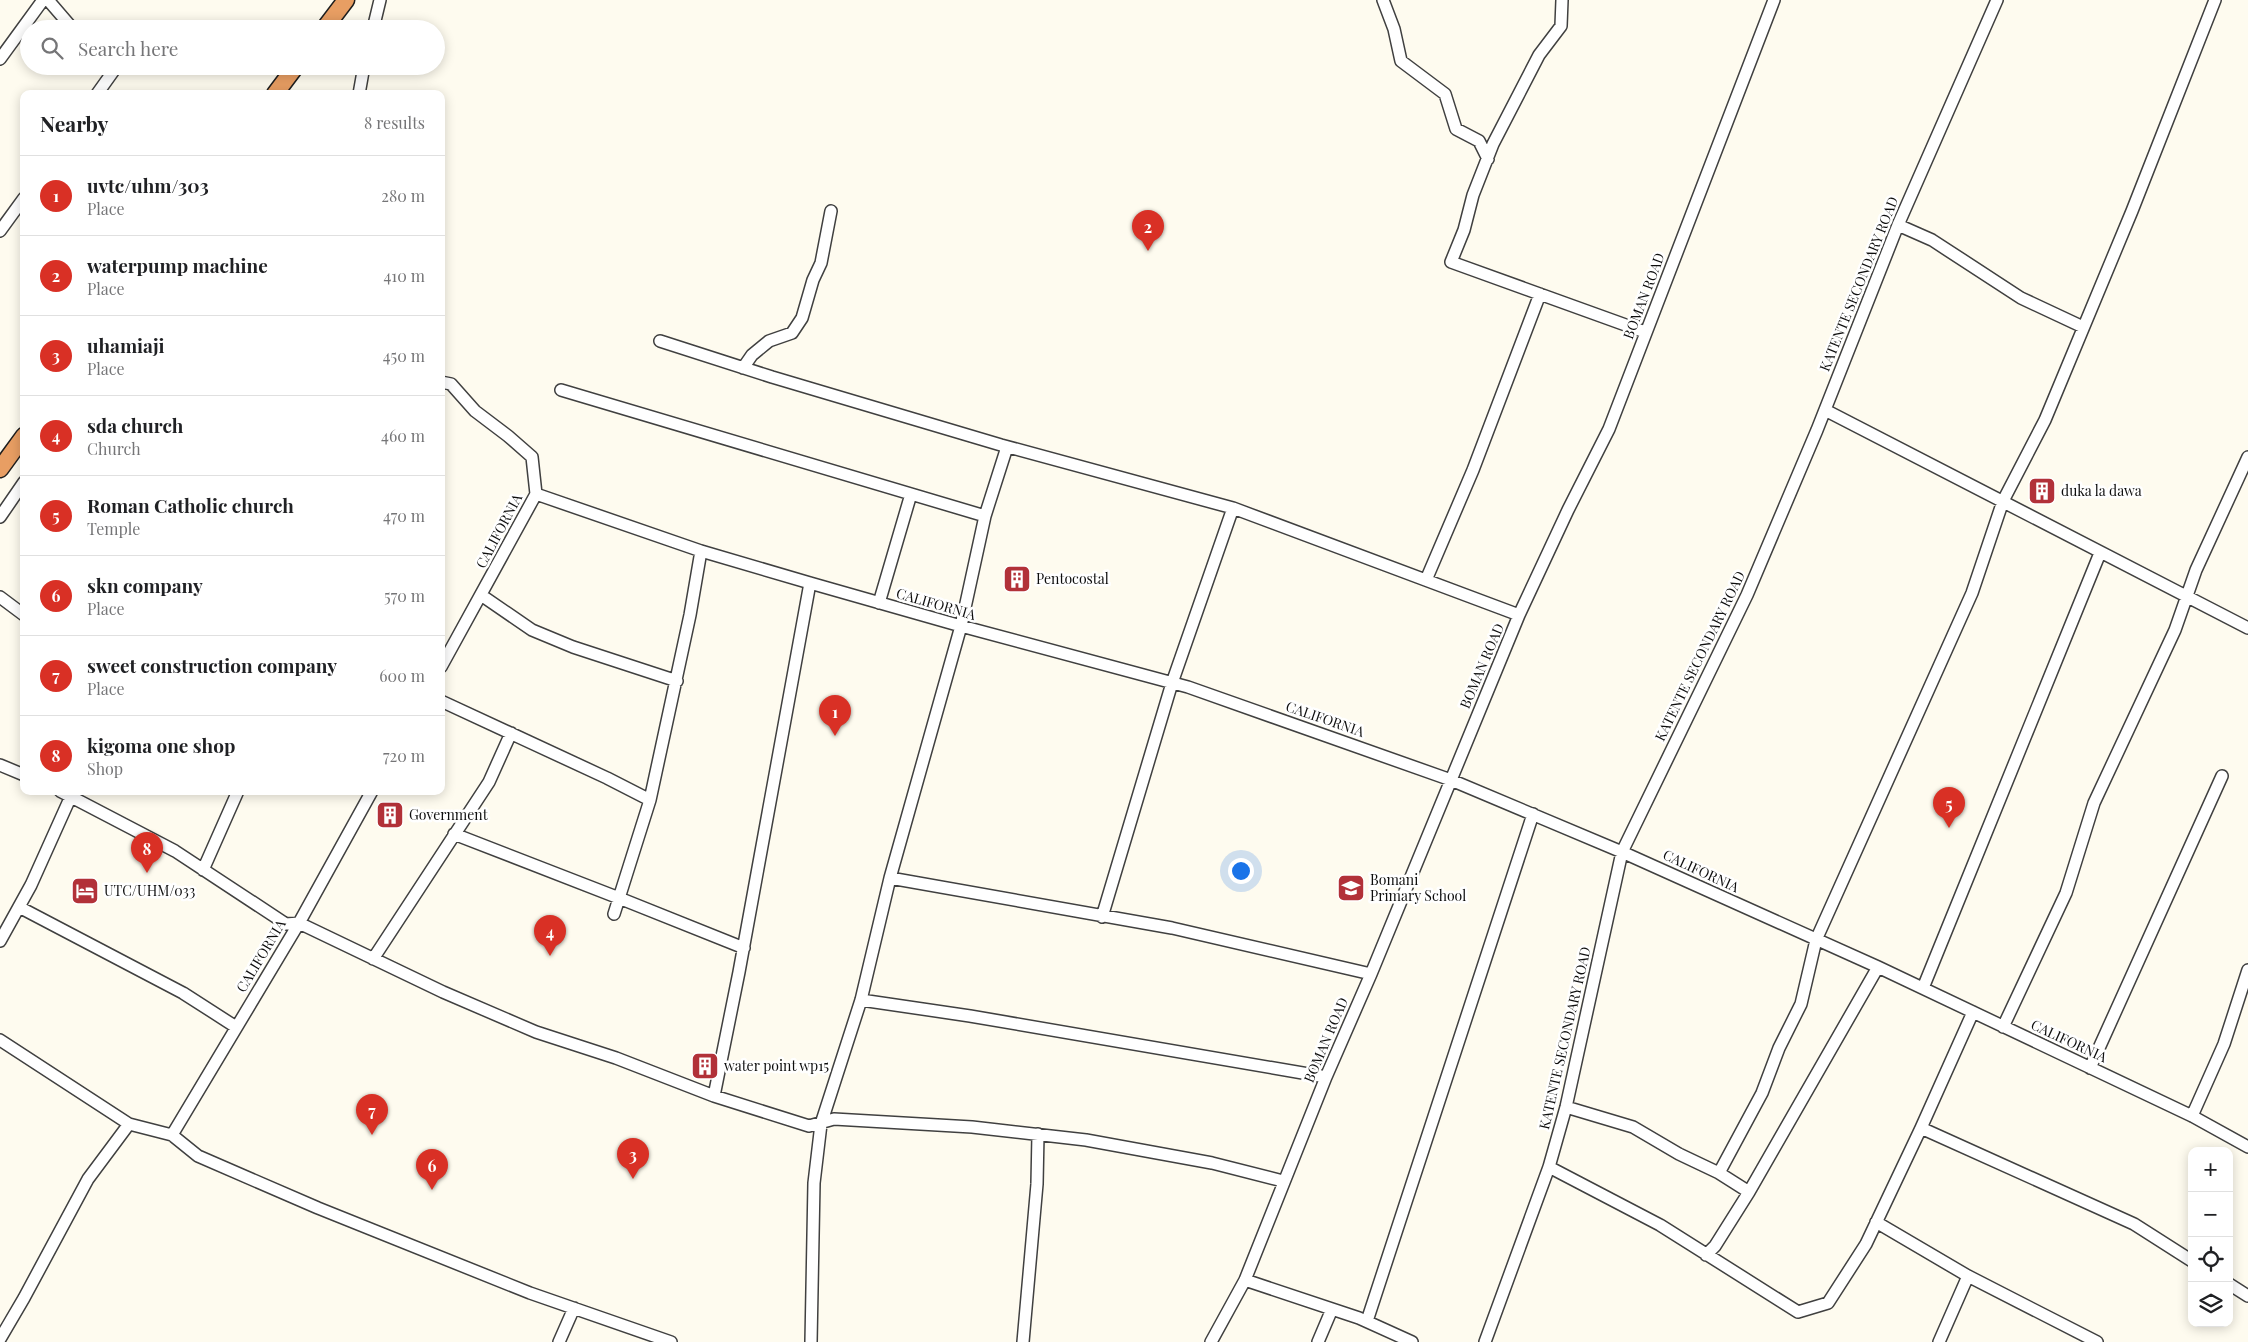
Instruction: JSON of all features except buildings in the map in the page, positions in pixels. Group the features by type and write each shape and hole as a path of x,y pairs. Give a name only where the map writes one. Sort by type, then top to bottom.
{"highway":[{"path":"331,20 346,0"},
{"path":"278,90 289,75"},
{"path":"0,468 20,441"}],"street":[{"path":"29,20 43,0"},
{"path":"48,0 65,20"},
{"path":"375,20 380,0"},
{"path":"1383,0 1394,29 1401,61 1445,94 1456,129 1479,141 1488,159"},
{"path":"1562,0 1561,26 1539,55 1514,102 1488,159 1451,262 1645,332"},
{"name":"BOMAN ROAD","path":"1212,1342 1245,1280 1326,1077 1371,974 1520,615 1568,510 1609,430 1774,0"},
{"name":"KATENTE SECONDARY ROAD","path":"1485,1342 1549,1167 1566,1107 1622,852 1747,595 1825,410 1898,225 1997,0"},
{"path":"1719,1173 1762,1093 1779,1048 1801,1004 1816,940 1972,593 2004,501 2045,420 2136,202 2215,0"},
{"path":"0,60 20,32"},
{"path":"100,90 111,75"},
{"path":"360,90 362,75"},
{"path":"0,231 20,211"},
{"path":"743,368 752,355 770,341 792,333 802,318 813,280 821,264 832,211"},
{"path":"1898,225 1932,240 2021,298 2083,327"},
{"path":"1426,580 1473,470 1540,294"},
{"path":"660,340 743,368 1007,447 1233,508 1520,615"},
{"path":"445,383 451,384 474,411 508,436 532,457 536,494"},
{"path":"561,390 985,516"},
{"path":"1825,410 2248,628"},
{"path":"811,1342 814,1183 821,1124 860,1000 890,878 962,626 985,516 1007,447"},
{"path":"2003,1027 2066,893 2094,802 2175,630 2200,561 2248,457"},
{"path":"0,517 20,488"},
{"name":"CALIFORNIA","path":"445,660 536,494 701,551 879,603 1172,683 1451,780 1622,852 1878,967 2192,1116 2248,1147"},
{"path":"879,603 911,494"},
{"path":"1102,917 1172,683 1233,508"},
{"path":"614,914 650,800 677,680 701,551"},
{"path":"1923,988 2100,553"},
{"path":"714,1096 744,948 810,583"},
{"path":"481,595 532,630 573,646 677,680"},
{"path":"0,597 20,611"},
{"path":"445,703 511,732 650,800"},
{"path":"373,959 489,782 511,732"},
{"path":"0,765 20,773"},
{"path":"2090,1068 2222,776"},
{"path":"0,941 31,885 65,795"},
{"path":"67,795 175,851 286,924 298,924 536,1032 616,1058 714,1096 810,1126 834,1119 972,1127 1038,1134 1086,1140 1212,1163 1283,1181"},
{"path":"204,870 236,795"},
{"name":"CALIFORNIA","path":"172,1135 298,924 370,795"},
{"path":"1367,1322 1533,814"},
{"path":"454,834 744,948"},
{"path":"890,878 1172,928 1371,974"},
{"path":"19,907 183,993 236,1027"},
{"path":"1706,1255 1715,1246 1749,1192 1878,967"},
{"path":"2192,1116 2224,1044 2248,970"},
{"path":"860,1000 1016,1024 1326,1077"},
{"path":"1549,1167 1660,1225 1798,1312 1828,1303 1866,1244 1973,1012"},
{"path":"0,1040 130,1124 172,1135 198,1156 486,1276 671,1342"},
{"path":"1566,1107 1633,1127 1679,1154 1719,1173 1749,1192"},
{"path":"0,1339 88,1179 130,1124"},
{"path":"1921,1128 2134,1224 2188,1258"},
{"path":"1023,1342 1037,1184 1038,1134"},
{"path":"1876,1222 1968,1276 2097,1342"},
{"path":"1939,1342 1968,1276"},
{"path":"1245,1280 1332,1309 1412,1342"},
{"path":"2233,1287 2248,1296"},
{"path":"559,1342 574,1308"},
{"path":"1318,1342 1332,1309"}],"place":[{"name":"waterpump machine","path":"1148,251"},
{"name":"duka la dawa","path":"2042,491"},
{"name":"Pentocostal","path":"1017,579"},
{"name":"uvtc/uhm/303","path":"835,736"},
{"name":"Government","path":"390,815"},
{"name":"Roman Catholic church","path":"1949,828"},
{"name":"kigoma one shop","path":"147,873"},
{"name":"Bomani Primary School","path":"1351,888"},
{"name":"UTC/UHM/033","path":"85,891"},
{"name":"sda church","path":"550,956"},
{"name":"water point wp15","path":"705,1066"},
{"name":"sweet construction company","path":"372,1135"},
{"name":"uhamiaji","path":"633,1179"},
{"name":"skn company","path":"432,1190"}]}
